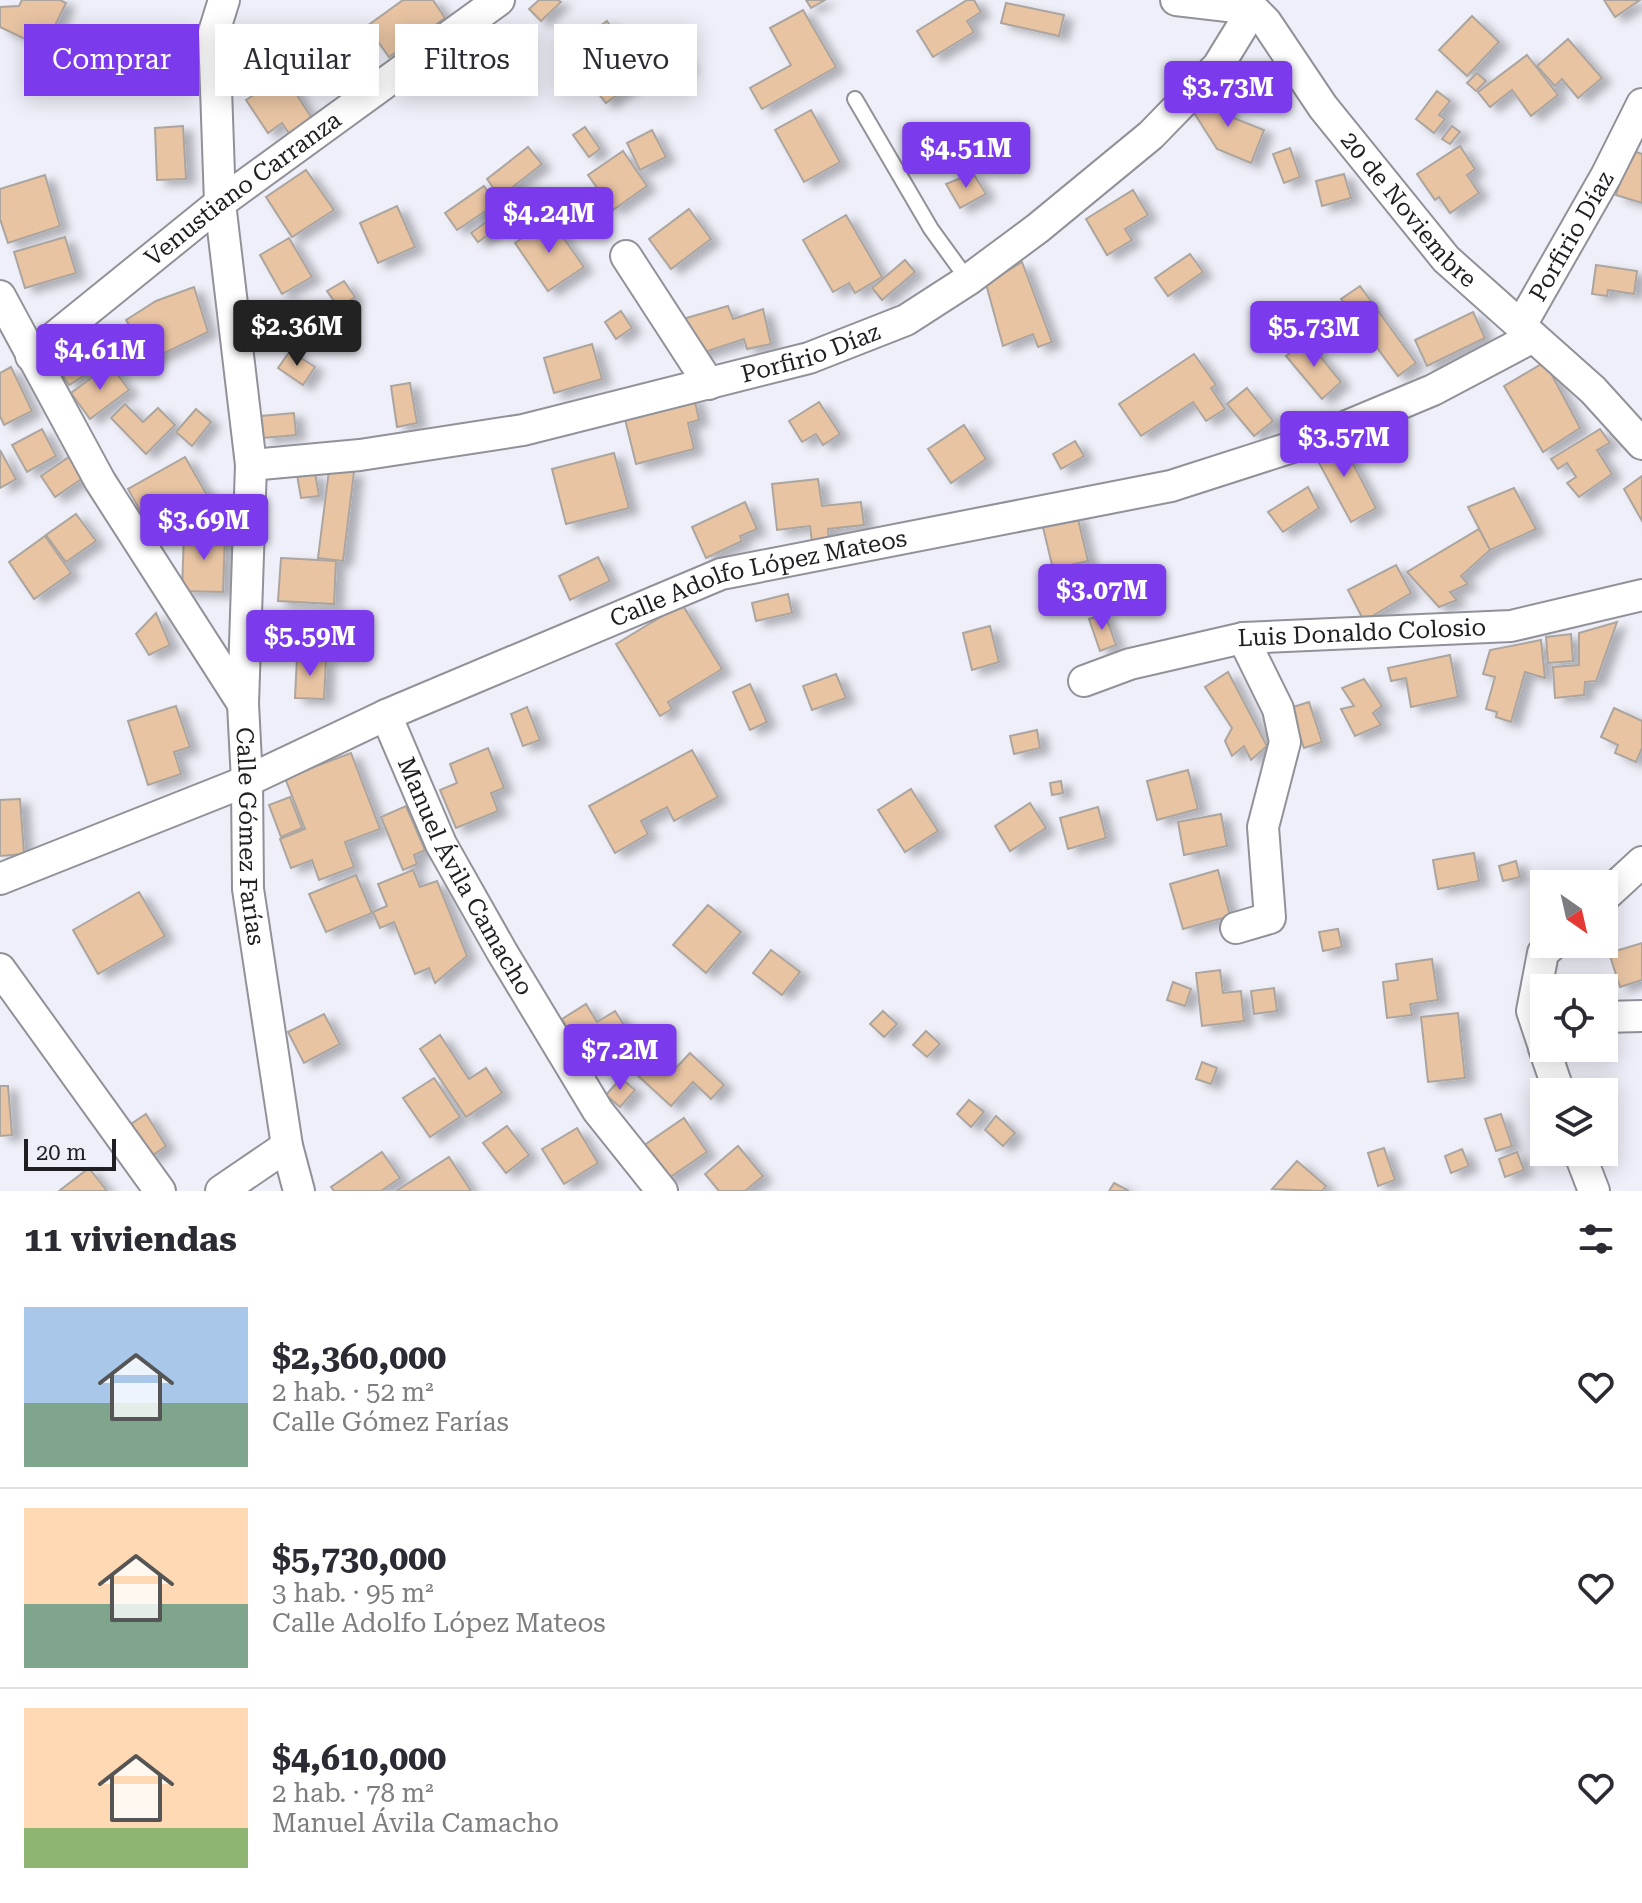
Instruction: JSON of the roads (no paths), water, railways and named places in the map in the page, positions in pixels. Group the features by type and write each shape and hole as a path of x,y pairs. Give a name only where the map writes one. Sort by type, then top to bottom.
{"street":[{"name":"Calle Gómez Farías","path":"224,0 214,32 220,203 251,465 243,704 248,889 287,1146 299,1191"},
{"path":"1176,0 1253,9"},
{"name":"Venustiano Carranza","path":"31,356 220,203 482,5"},
{"name":"Porfirio Díaz","path":"251,465 360,455 523,430 809,358 906,320 968,280 1038,228 1151,135 1218,66 1253,9"},
{"name":"20 de Noviembre","path":"1253,9 1266,22 1323,107 1446,259 1593,390 1642,444"},
{"name":"Porfirio Díaz","path":"1527,331 1642,104"},
{"path":"626,256 709,384"},
{"path":"0,296 100,481 243,704"},
{"name":"Calle Adolfo López Mateos","path":"0,879 247,781 386,715 721,574 1171,486 1326,435 1433,390 1527,331"},
{"name":"Luis Donaldo Colosio","path":"1084,681 1130,664 1243,638 1511,626 1642,595"},
{"path":"1236,928 1270,918 1263,827 1285,742 1278,709 1243,638"},
{"name":"Manuel Ávila Camacho","path":"386,715 441,844 502,952 598,1111 662,1191"},
{"path":"1618,884 1642,862"},
{"path":"0,969 160,1191"},
{"path":"1618,1017 1642,1016"},
{"path":"221,1191 287,1146"},
{"path":"1584,1166 1594,1191"}],"lane":[{"path":"855,99 931,229 968,280"}]}
